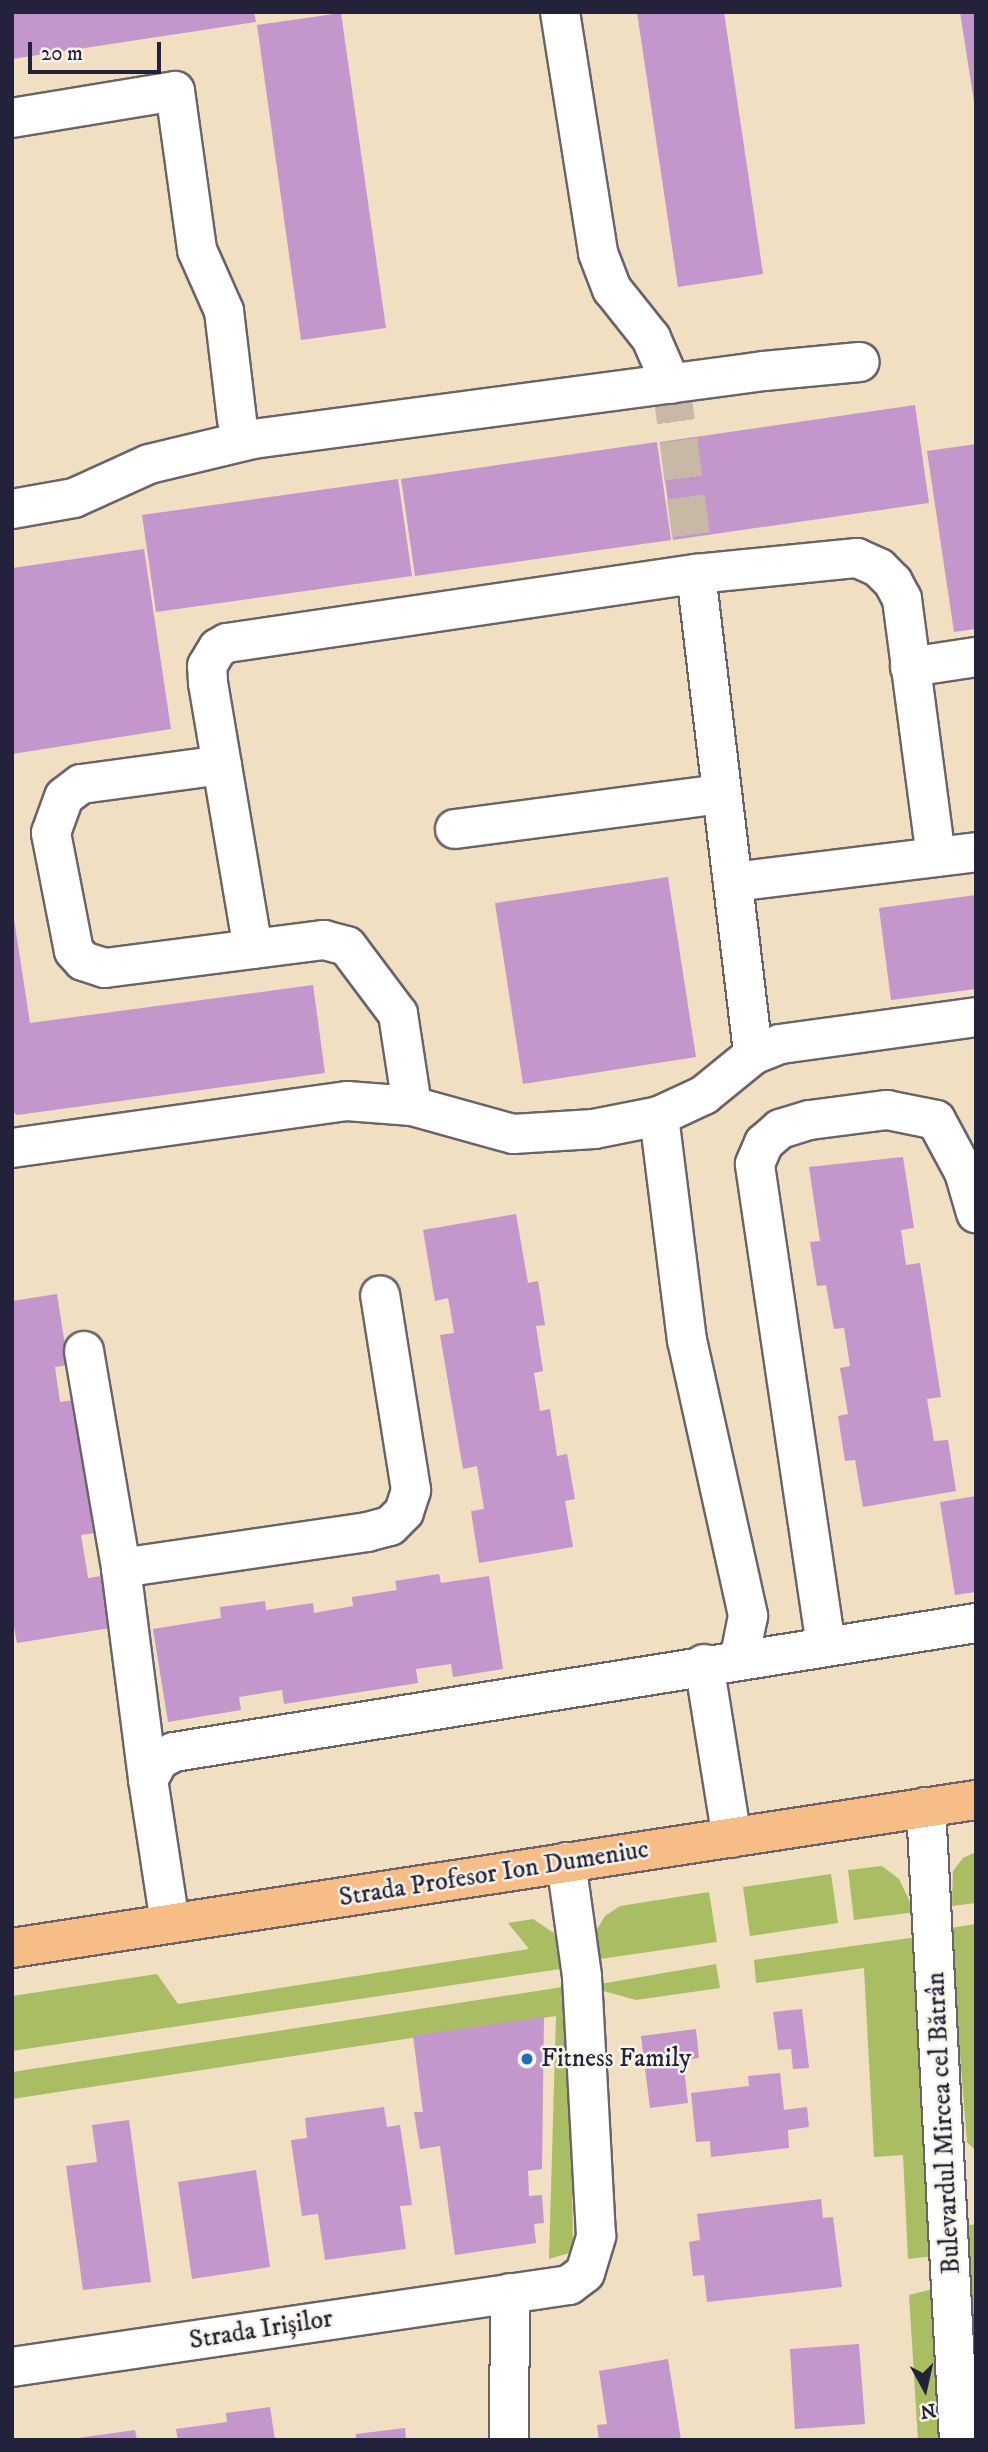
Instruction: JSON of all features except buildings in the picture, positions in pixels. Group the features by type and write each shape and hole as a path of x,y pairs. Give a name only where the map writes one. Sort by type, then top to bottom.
{"main road":[{"name":"Strada Profesor Ion Dumeniuc","path":"12,1948 976,1800"}],"street":[{"path":"560,12 598,253 612,289 651,338 671,384"},
{"path":"12,118 175,91 197,250 224,311 237,420"},
{"path":"12,509 74,498 149,464 253,439 860,362"},
{"path":"253,949 207,666 211,655 227,643 696,574 857,558 879,568 902,599 936,857"},
{"path":"696,574 753,1055"},
{"path":"911,667 976,657"},
{"path":"222,765 81,784 55,810 51,833 74,951 92,966 324,940 347,946 398,1014 412,1106"},
{"path":"455,829 722,794"},
{"path":"733,882 976,852"},
{"path":"12,1148 347,1101 412,1106 513,1135 594,1129 659,1116 704,1095 753,1055 780,1044 976,1017"},
{"path":"826,1646 755,1164 764,1143 780,1129 810,1120 887,1110 936,1120 964,1172 976,1213"},
{"path":"659,1116 687,1340 748,1616 722,1663 732,1838"},
{"path":"121,1568 367,1532 390,1526 404,1512 411,1490 380,1295"},
{"path":"84,1351 121,1568 148,1780 170,1923"},
{"path":"148,1780 159,1759 204,1746 976,1623"},
{"name":"Bulevardul Mircea cel Bătrân","path":"926,1807 959,2440"},
{"name":"Strada Irișilor","path":"12,2367 569,2285 585,2273 594,2256 582,1976 566,1862"},
{"path":"509,2440 510,2293"}],"green space":[{"path":"976,1852 976,1903 952,1906 953,1871 963,1858"},
{"path":"882,1866 899,1879 915,1912 854,1920 848,1870"},
{"path":"831,1874 838,1923 750,1936 743,1887"},
{"path":"709,1892 717,1942 600,1959 596,1931 605,1916 620,1906"},
{"path":"533,1919 554,1933 567,1968 12,2051 12,1996 157,1974 178,2004 529,1949 508,1923"},
{"path":"976,1924 976,2151 967,2142 950,1928"},
{"path":"917,1937 934,2256 908,2259 903,2155 874,2157 864,1968 756,1983 754,1960"},
{"path":"716,1964 720,1988 636,2000 600,1990 600,1984"},
{"path":"569,1986 573,2245 569,2253 549,2259 556,2016 12,2099 12,2072"},
{"path":"976,2224 976,2440 959,2227"},
{"path":"933,2289 940,2440 918,2440 909,2295"}],"tunnel":[{"path":"671,384 696,574"}],"place":[{"name":"Fitness Family","path":"527,2059"}]}
